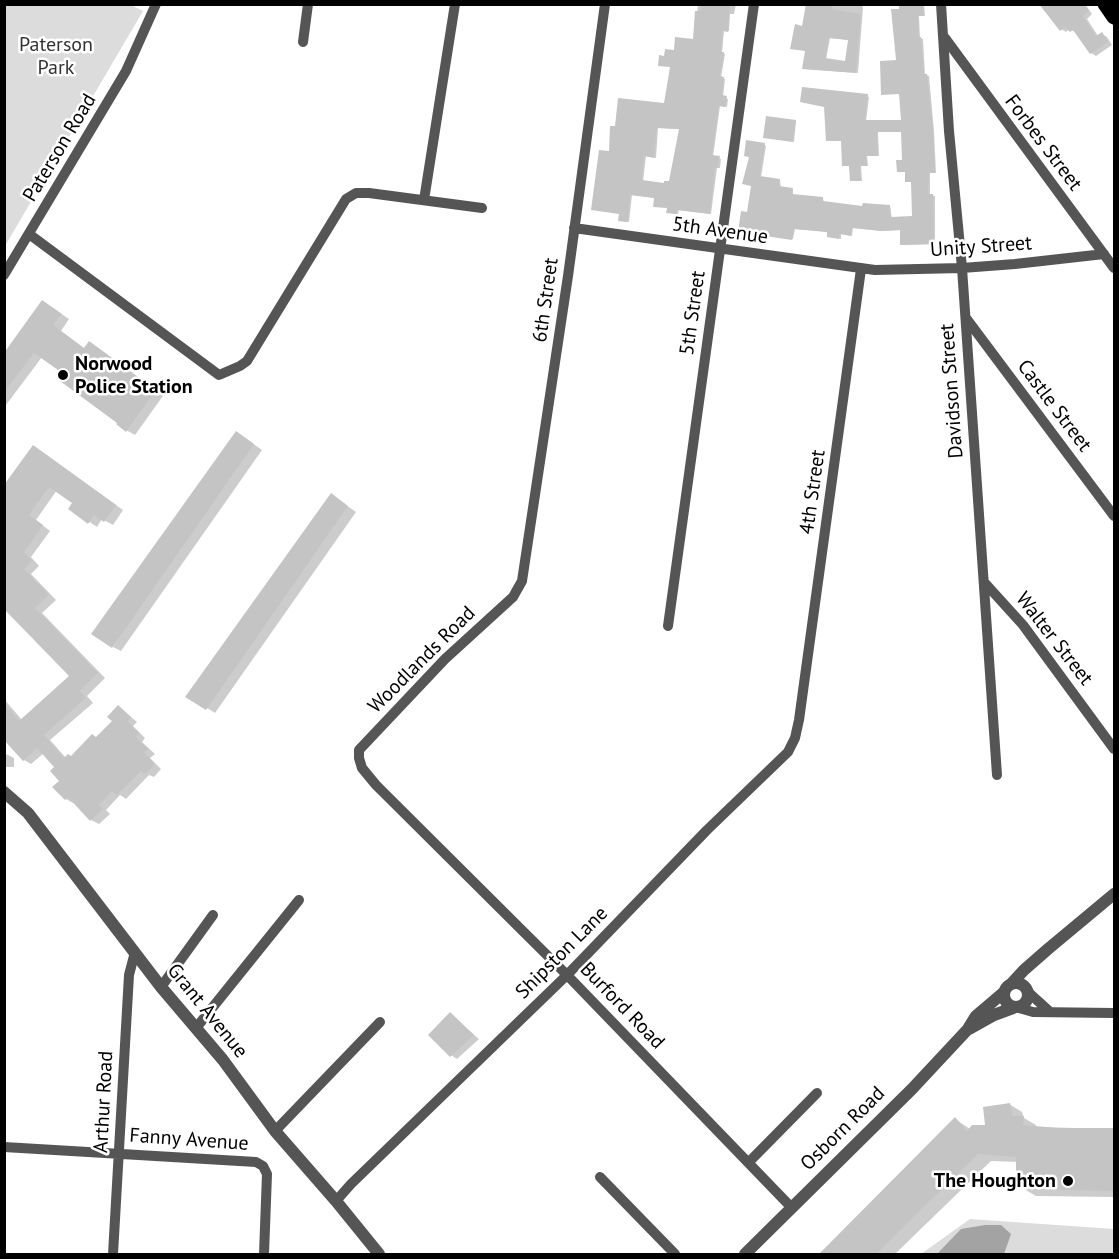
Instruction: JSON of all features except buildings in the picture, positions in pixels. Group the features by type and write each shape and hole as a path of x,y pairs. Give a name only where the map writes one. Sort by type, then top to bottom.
{"main road":[{"path":"1105,4 1114,17"}],"street":[{"name":"Paterson Road","path":"4,275 126,71 156,4"},
{"path":"303,42 308,4"},
{"path":"424,200 455,4"},
{"name":"6th Street","path":"513,597 522,581 526,564 605,4"},
{"name":"5th Street","path":"668,626 754,4"},
{"name":"Davidson Street","path":"941,4 945,38 949,131 962,268 997,775"},
{"name":"Forbes Street","path":"945,38 1114,268"},
{"path":"29,234 219,375 247,361 346,199 356,194 369,193 482,208"},
{"name":"5th Avenue","path":"574,228 861,269"},
{"name":"Unity Street","path":"861,269 962,268 1104,254"},
{"name":"4th Street","path":"799,720 861,269"},
{"name":"Castle Street","path":"965,318 1114,516"},
{"name":"Walter Street","path":"984,582 1023,624 1114,749"},
{"name":"Woodlands Road","path":"359,750 445,659 513,597"},
{"name":"Shipston Lane","path":"336,1201 567,975 707,830 778,763 788,752 795,738 799,720"},
{"name":"Burford Road","path":"359,750 360,764 365,774 567,975 791,1207"},
{"name":"Grant Avenue","path":"4,792 28,813 161,987 223,1060 275,1131 379,1254"},
{"path":"1016,1008 1027,1002 1021,987 1024,970 1114,894"},
{"path":"196,1028 299,900"},
{"path":"161,987 213,915"},
{"name":"Arthur Road","path":"113,1254 129,975 135,952"},
{"path":"1049,1011 1021,987 1007,987 1003,993 1003,999 1007,1005 1033,1012 1114,1013"},
{"name":"Osborn Road","path":"745,1254 912,1089 968,1029 976,1017 1003,993"},
{"name":"Osborn Road","path":"968,1029 994,1015 1016,1008"},
{"path":"275,1131 380,1022"},
{"path":"749,1162 817,1093"},
{"name":"Fanny Avenue","path":"4,1147 256,1162 263,1166 268,1184 264,1254"},
{"path":"600,1177 675,1254"}],"green space":[{"name":"Paterson Park","path":"129,4 143,11 5,246 5,5"},
{"path":"970,1219 1114,1229 1114,1254 921,1254"}],"shaded area":[{"path":"1001,1225 1011,1234 1004,1254 937,1254 961,1229"}],"place":[{"name":"Norwood Police Station","path":"63,375"},
{"name":"The Houghton","path":"1068,1181"}]}
